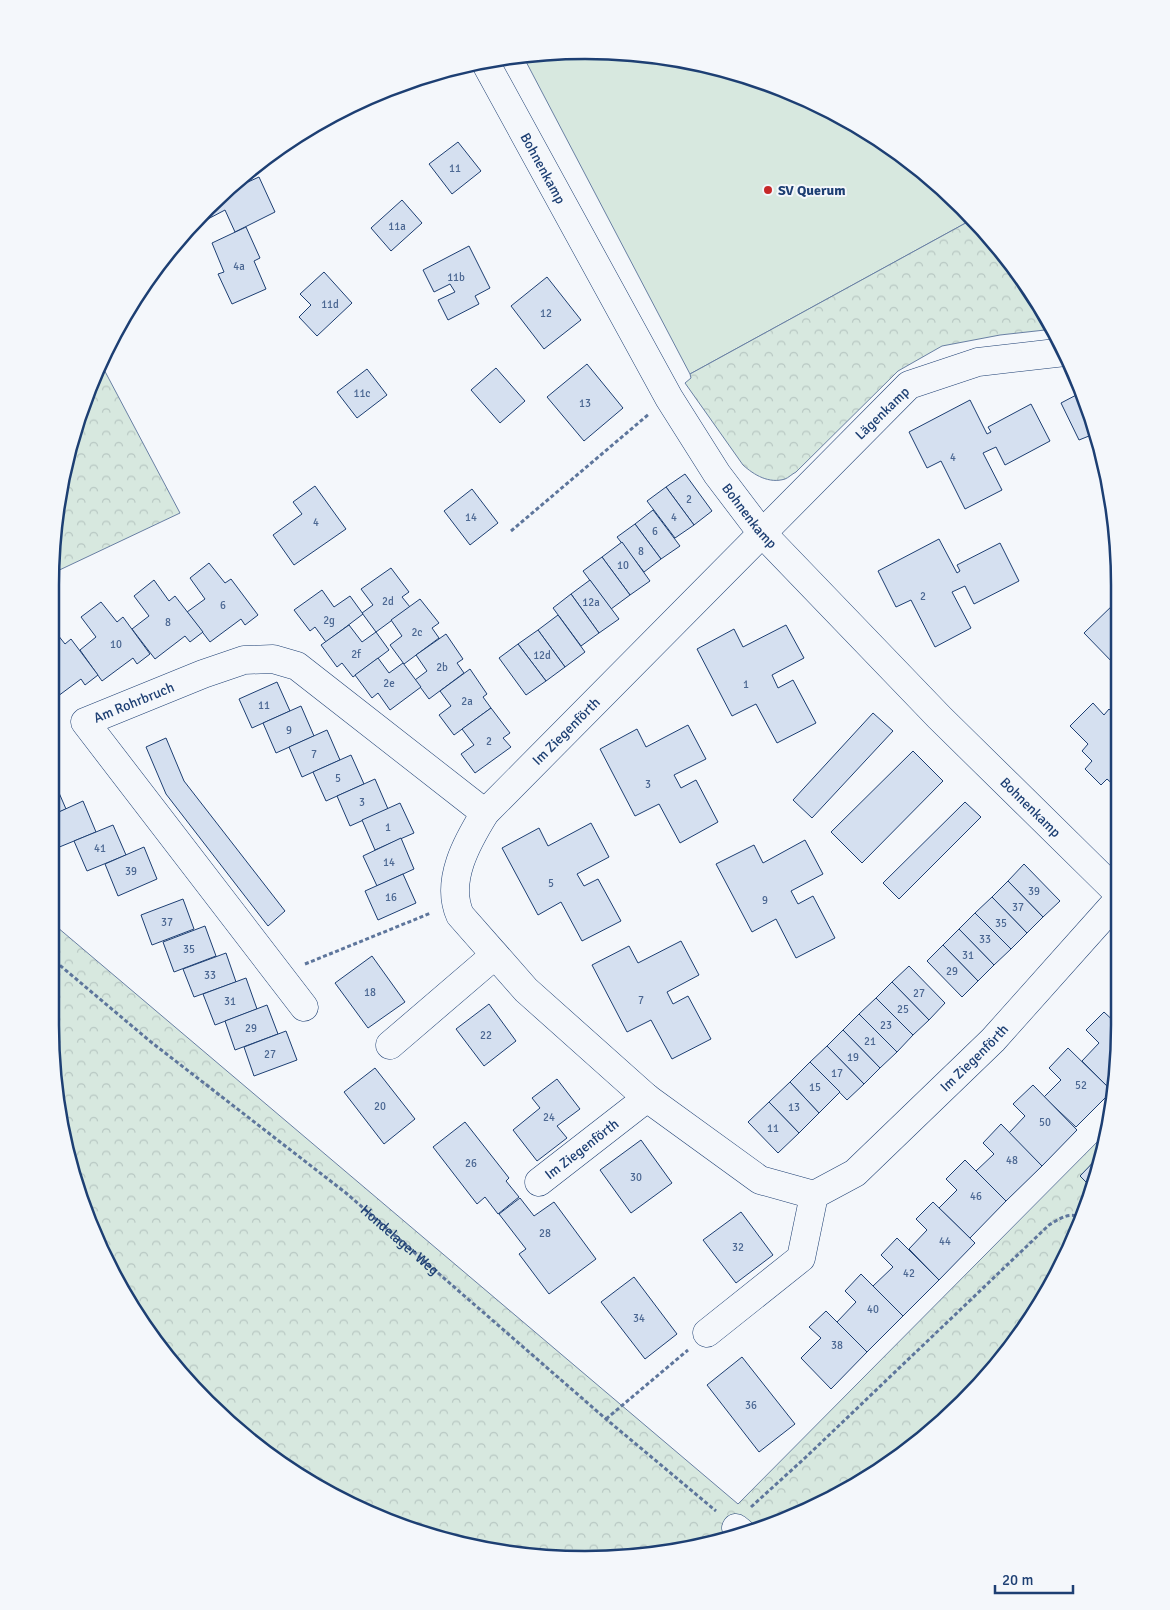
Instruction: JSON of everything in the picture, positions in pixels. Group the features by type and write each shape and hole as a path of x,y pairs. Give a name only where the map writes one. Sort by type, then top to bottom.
{"street":[{"name":"Bohnenkamp","path":"487,68 669,398 717,474 761,532 939,717 1111,886"},
{"name":"Lägenkamp","path":"761,532 908,385 978,362 1057,353"},
{"name":"Im Ziegenförth","path":"455,903 455,888 460,862 471,836 485,813 761,532"},
{"name":"Am Rohrbruch","path":"304,1006 85,722 203,674 244,660 273,659 297,666 485,813"},
{"path":"455,903 460,915 526,990 647,1098 760,1180 814,1195 801,1258 708,1333"},
{"name":"Im Ziegenförth","path":"814,1195 855,1173 993,1040 1111,908"},
{"path":"390,1044 496,955"},
{"name":"Im Ziegenförth","path":"539,1182 647,1098"}],"path":[{"path":"511,531 669,398"},
{"path":"280,975 455,903"},
{"name":"Hondelager Weg","path":"59,965 151,1042 346,1193 606,1419 741,1524"},
{"path":"741,1524 758,1502 1048,1225 1064,1216 1075,1215"},
{"path":"606,1419 708,1333"}],"green space":[{"name":"SV Querum","path":"585,59 654,63 688,69 754,87 818,113 877,147 932,189 966,223 690,374 526,62"},
{"path":"966,223 1003,265 1023,293 1045,330 1000,335 942,346 898,371 796,472 779,480 757,475 743,465 685,383 691,378 690,374"},
{"path":"105,371 180,513 59,570 63,516 69,482 87,416"},
{"path":"59,929 738,1504 1098,1141 1083,1194 1071,1226 1057,1258 1023,1317 981,1372 957,1397 932,1421 877,1463 818,1497 786,1511 754,1523 688,1541 654,1547 585,1551 516,1547 482,1541 416,1523 384,1511 352,1497 293,1463 238,1421 213,1397 189,1372 147,1317 113,1258 99,1226 87,1194 69,1128 63,1094 60,1059"}],"building":[{"path":"458,142 481,171 452,194 429,164"},
{"path":"259,177 275,212 235,232 225,210 207,220 248,181"},
{"path":"402,200 422,223 391,251 371,228"},
{"path":"246,227 260,258 254,261 266,289 232,304 218,274 224,272 212,243"},
{"path":"469,246 490,288 475,296 479,304 448,320 438,300 455,292 450,284 434,292 423,270"},
{"path":"324,272 352,303 317,336 299,317 311,305 300,294"},
{"path":"547,277 581,320 544,349 511,306"},
{"path":"587,364 623,408 584,441 547,397"},
{"path":"496,368 525,401 500,423 471,390"},
{"path":"367,369 387,395 357,418 337,392"},
{"path":"1075,396 1089,436 1079,440 1061,403"},
{"path":"970,400 987,434 991,432 988,427 1031,404 1050,441 1005,465 996,447 983,453 1002,490 965,509 941,461 927,468 909,432"},
{"path":"685,474 712,511 694,525 666,487"},
{"path":"315,486 346,529 294,565 273,535 302,514 293,502"},
{"path":"666,487 694,525 675,538 647,501"},
{"path":"472,489 498,523 470,545 444,511"},
{"path":"653,510 680,546 661,559 635,524"},
{"path":"635,524 661,559 644,572 617,537"},
{"path":"939,539 957,573 960,571 957,565 1000,543 1019,581 974,604 965,586 952,592 971,628 935,647 911,600 896,607 878,571"},
{"path":"622,542 650,581 630,595 602,557"},
{"path":"602,557 630,595 611,609 583,571"},
{"path":"209,563 225,583 231,579 258,615 245,625 241,619 210,642 187,612 205,599 190,578"},
{"path":"391,568 409,592 402,597 410,607 376,632 362,613 373,605 361,589"},
{"path":"154,580 169,601 175,596 203,632 190,642 185,636 155,659 132,629 149,616 134,596"},
{"path":"590,580 619,619 599,633 571,594"},
{"path":"322,590 334,607 350,596 363,614 326,642 315,627 310,631 294,610"},
{"path":"571,594 599,633 581,646 553,608"},
{"path":"420,599 439,623 432,628 439,638 404,664 390,645 402,636 391,620"},
{"path":"101,602 117,622 123,617 150,654 137,664 133,658 102,681 80,650 96,637 81,617"},
{"path":"1111,607 1111,661 1084,633"},
{"path":"558,615 585,652 565,667 538,630"},
{"path":"349,625 362,642 376,632 389,650 353,677 342,663 337,667 321,645"},
{"path":"786,625 804,658 772,675 778,688 793,680 816,723 777,743 756,704 732,716 697,649 734,629 743,647"},
{"path":"538,630 565,667 546,681 518,644"},
{"path":"446,634 463,659 457,663 464,673 429,699 415,680 427,671 416,655"},
{"path":"59,636 65,644 71,639 98,675 85,685 81,679 59,695"},
{"path":"518,644 546,681 526,695 499,658"},
{"path":"378,658 389,673 403,663 421,687 390,710 378,693 372,698 355,675"},
{"path":"470,669 487,694 483,697 491,708 454,735 439,715 451,706 440,691"},
{"path":"277,682 290,711 252,728 239,699"},
{"path":"1093,703 1104,715 1109,709 1111,711 1111,783 1107,779 1101,785 1085,769 1092,761 1082,751 1088,744 1070,726"},
{"path":"301,706 314,736 276,753 263,723"},
{"path":"491,708 510,733 503,738 511,747 475,773 461,754 474,745 462,729"},
{"path":"873,713 893,731 812,818 793,800"},
{"path":"688,725 706,759 674,775 681,788 696,780 718,822 680,843 659,804 635,816 600,749 637,729 646,747"},
{"path":"327,730 340,760 302,777 289,747"},
{"path":"166,738 184,781 285,911 268,926 166,794 146,747"},
{"path":"913,751 943,781 862,863 831,832"},
{"path":"351,755 364,784 326,801 313,772"},
{"path":"375,779 388,809 350,826 337,796"},
{"path":"59,793 66,809 59,812"},
{"path":"83,801 96,832 59,847 59,812"},
{"path":"965,802 981,817 899,899 883,883"},
{"path":"400,803 414,833 375,850 362,820"},
{"path":"591,823 609,857 577,874 584,886 598,879 621,921 582,941 561,902 538,915 502,848 539,828 548,846"},
{"path":"113,825 126,855 87,871 74,841"},
{"path":"401,838 414,869 377,886 363,856"},
{"path":"805,840 823,874 791,891 798,904 813,896 835,938 796,958 776,919 752,932 716,864 754,845 763,863"},
{"path":"144,847 157,879 118,896 105,864"},
{"path":"1024,864 1060,901 1043,917 1008,881"},
{"path":"403,874 416,903 378,920 365,891"},
{"path":"1008,881 1043,917 1027,933 992,897"},
{"path":"992,897 1027,933 1011,949 975,913"},
{"path":"183,899 194,929 152,945 141,915"},
{"path":"975,913 1011,949 994,965 959,929"},
{"path":"205,926 216,956 174,972 163,942"},
{"path":"959,929 994,965 978,981 943,945"},
{"path":"681,941 699,975 667,992 673,1004 688,996 711,1039 672,1059 651,1020 627,1032 592,965 629,946 638,963"},
{"path":"943,945 978,981 962,997 927,961"},
{"path":"226,953 236,982 194,997 183,969"},
{"path":"372,956 405,1002 368,1028 335,983"},
{"path":"909,966 945,1003 929,1020 892,982"},
{"path":"246,978 257,1009 215,1025 203,994"},
{"path":"892,982 929,1020 913,1035 876,998"},
{"path":"876,998 913,1035 897,1052 859,1014"},
{"path":"489,1004 516,1041 484,1066 456,1029"},
{"path":"267,1005 278,1034 235,1050 225,1021"},
{"path":"1104,1012 1111,1019 1108,1087 1082,1061 1099,1043 1086,1030"},
{"path":"859,1014 897,1052 880,1068 843,1030"},
{"path":"843,1030 880,1068 864,1084 827,1046"},
{"path":"286,1031 297,1060 254,1076 244,1047"},
{"path":"827,1046 864,1084 847,1100 810,1062"},
{"path":"1068,1048 1108,1087 1107,1096 1076,1127 1044,1097 1061,1080 1049,1068"},
{"path":"810,1062 840,1092 819,1113 790,1082"},
{"path":"375,1068 415,1119 384,1144 344,1092"},
{"path":"557,1079 580,1109 557,1126 567,1138 537,1161 513,1130 540,1108 532,1098"},
{"path":"790,1082 819,1113 799,1133 769,1102"},
{"path":"1033,1085 1077,1130 1042,1166 1009,1133 1025,1116 1013,1104"},
{"path":"769,1102 799,1133 778,1153 748,1122"},
{"path":"465,1122 509,1178 506,1181 519,1197 498,1214 485,1197 477,1204 433,1147"},
{"path":"1001,1124 1042,1166 1006,1201 976,1171 994,1154 983,1143"},
{"path":"641,1140 672,1183 631,1213 600,1170"},
{"path":"965,1160 1006,1201 970,1238 939,1208 957,1190 946,1179"},
{"path":"1092,1163 1086,1182 1080,1176"},
{"path":"520,1198 534,1216 554,1202 596,1259 549,1294 519,1254 526,1249 499,1214"},
{"path":"933,1202 975,1243 939,1280 909,1249 927,1230 916,1219"},
{"path":"741,1212 773,1255 736,1283 703,1240"},
{"path":"897,1238 939,1280 903,1316 873,1286 893,1267 881,1255"},
{"path":"861,1274 903,1316 867,1352 837,1322 856,1302 845,1291"},
{"path":"634,1277 677,1334 645,1359 601,1302"},
{"path":"826,1311 867,1352 831,1389 801,1358 821,1338 809,1327"},
{"path":"742,1357 795,1424 759,1452 707,1385"}],"place":[{"name":"SV Querum","path":"768,190"}]}
